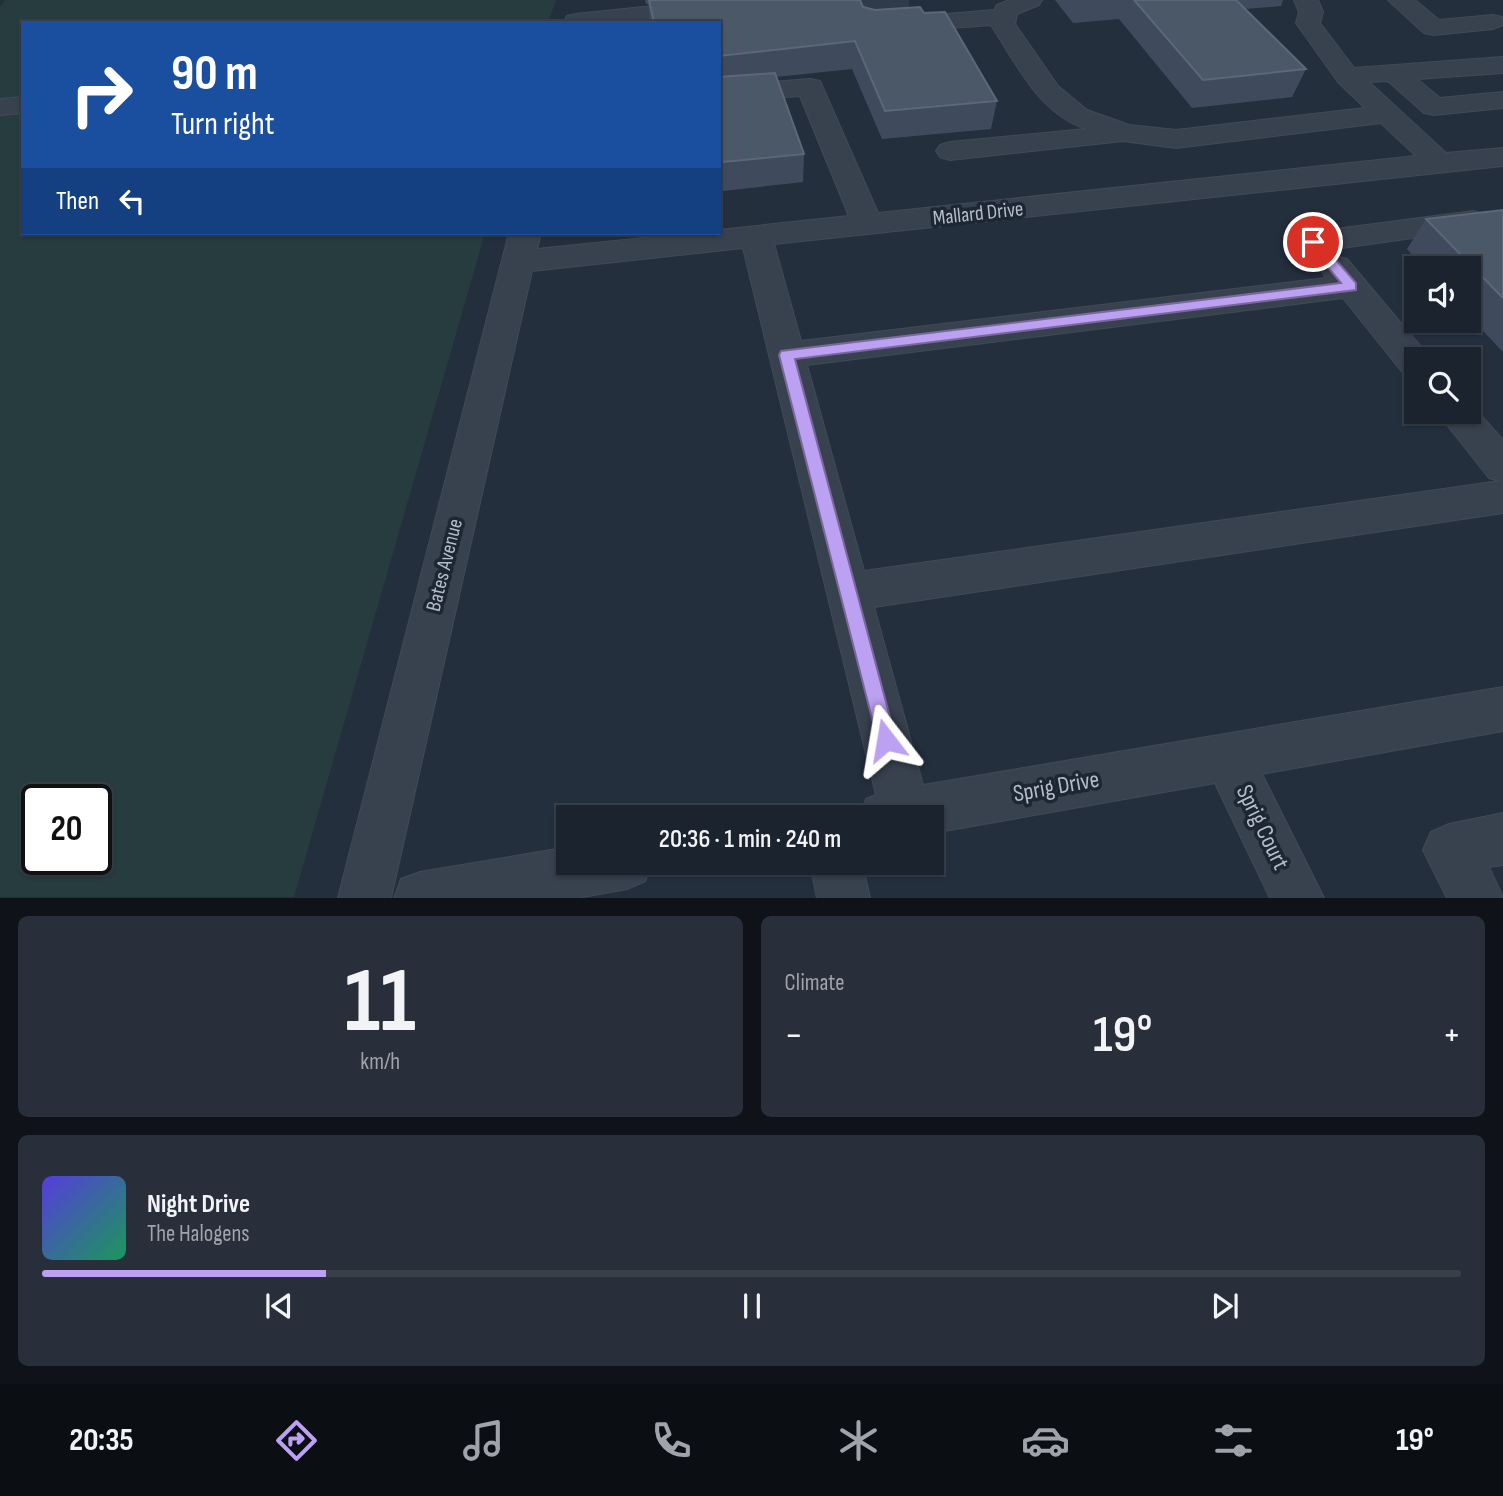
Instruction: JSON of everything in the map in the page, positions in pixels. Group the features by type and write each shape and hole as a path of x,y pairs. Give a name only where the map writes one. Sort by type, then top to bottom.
{"street":[{"path":"578,15 782,0"},
{"path":"1030,0 1006,10 1003,24 1048,92 1077,116 1125,133"},
{"path":"1306,0 1311,12 1308,23 1347,76 1439,162"},
{"path":"1399,0 1433,28 1498,26"},
{"path":"1465,0 1498,26"},
{"path":"872,28 1005,16"},
{"path":"1347,76 1503,65"},
{"path":"1393,72 1433,107 1503,100"},
{"path":"721,94 810,87 868,225"},
{"path":"0,107 21,105"},
{"path":"950,151 1125,133 1176,139 1386,114"},
{"name":"Mallard Drive","path":"521,247 755,236 1503,157"},
{"path":"1404,350 1313,242 1499,218"},
{"path":"755,236 848,592 893,805"},
{"name":"Bates Avenue","path":"364,898 521,247"},
{"path":"786,355 1351,286"},
{"path":"1466,424 1503,467"},
{"path":"848,592 1503,497"},
{"name":"Sprig Drive","path":"944,806 1503,709"},
{"name":"Sprig Court","path":"1227,755 1298,898"},
{"path":"1477,898 1449,850 1503,839"},
{"path":"420,898 556,875"},
{"path":"839,875 844,898"}],"green space":[{"path":"5,0 556,0 549,21 21,21 21,235 484,235 294,897 0,897 0,7"}],"building":[{"path":"649,0 860,0 863,7 875,10 920,7 924,13 945,12 997,101 885,111 855,41 721,56 721,21 654,21"},
{"path":"1134,0 1236,0 1306,69 1203,80"},
{"path":"775,73 804,154 723,162 721,77"},
{"path":"1503,210 1503,298 1481,275 1481,256 1462,256 1426,219"}],"route":[{"path":"886,740 786,355 1351,286 1313,242"}]}
